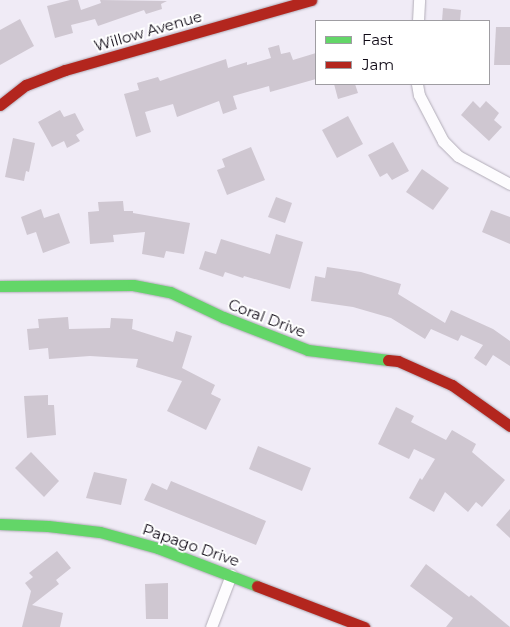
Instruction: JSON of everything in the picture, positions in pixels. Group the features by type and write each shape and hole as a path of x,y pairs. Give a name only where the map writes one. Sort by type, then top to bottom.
{"street":[{"name":"Willow Avenue","path":"0,105 26,86 65,70 311,0"},
{"path":"418,20 419,0"},
{"path":"417,85 418,94 443,141 458,156 510,184"},
{"name":"Coral Drive","path":"0,286 134,286 170,292 223,317 308,350 398,361 452,385 510,426"},
{"name":"Papago Drive","path":"0,524 48,526 100,532 158,548 364,627"},
{"path":"211,627 231,575"}],"building":[{"path":"70,0 78,0 81,10 101,3 100,0 167,1 161,4 162,9 146,14 144,10 98,26 95,19 71,25 73,33 55,38 47,6"},
{"path":"443,8 461,10 460,20 442,20"},
{"path":"20,19 34,46 0,65 0,30"},
{"path":"496,27 510,27 510,65 494,65"},
{"path":"279,45 281,54 290,52 293,60 315,53 315,79 270,92 269,86 233,96 237,109 223,114 219,101 177,117 173,104 145,112 151,132 136,137 124,94 139,90 137,83 158,77 160,81 226,59 228,68 247,62 247,65 271,58 268,48"},
{"path":"334,85 355,85 358,93 338,99"},
{"path":"473,101 480,108 486,101 499,113 494,120 502,127 489,141 461,115"},
{"path":"60,110 64,117 75,113 84,130 76,135 80,141 67,148 64,141 52,147 38,122"},
{"path":"348,116 363,144 337,158 322,130"},
{"path":"13,138 35,143 29,172 26,171 24,181 5,177"},
{"path":"393,142 409,171 392,180 387,173 380,177 368,155"},
{"path":"251,147 265,180 227,195 217,170 225,167 222,159"},
{"path":"422,169 449,188 433,210 406,192"},
{"path":"276,197 292,203 285,223 268,217"},
{"path":"123,201 124,211 133,211 133,213 190,223 184,254 166,251 164,258 142,254 145,232 113,235 114,242 90,244 88,212 99,211 98,202"},
{"path":"41,209 44,218 59,213 70,243 43,253 36,232 27,235 21,217"},
{"path":"491,210 510,217 510,244 482,232"},
{"path":"276,234 303,242 290,289 244,276 243,278 225,272 223,277 199,269 205,251 216,254 221,239 270,254"},
{"path":"327,267 361,272 401,284 398,294 445,323 451,310 493,329 510,341 510,366 493,355 486,366 474,358 483,345 461,335 458,341 431,329 425,339 391,318 353,307 311,301 315,276 325,278"},
{"path":"68,317 69,329 110,328 111,318 133,319 132,329 173,342 176,331 192,336 182,368 215,385 211,394 221,399 206,430 167,411 182,381 136,367 138,359 90,356 49,359 48,348 29,350 27,329 39,328 38,319"},
{"path":"48,395 48,405 54,405 56,435 27,438 24,396"},
{"path":"396,407 414,416 411,422 446,440 452,430 476,444 472,452 505,480 482,507 476,502 468,512 445,492 434,512 409,498 420,478 422,480 435,459 414,449 409,459 378,444"},
{"path":"258,446 311,468 302,491 249,469"},
{"path":"31,452 59,481 44,497 15,468"},
{"path":"94,472 127,479 121,505 86,498"},
{"path":"171,481 266,521 256,545 144,500 152,483 167,490"},
{"path":"510,509 510,538 496,525"},
{"path":"57,551 71,568 56,580 59,584 32,605 63,613 60,627 22,627 31,591 25,583 33,577 29,573"},
{"path":"426,564 469,597 471,595 510,627 446,627 453,618 410,586"},
{"path":"168,583 168,619 146,619 145,584"}],"traffic: fast":[{"path":"0,286 133,285 170,292 223,317 308,350 388,360"},
{"path":"0,524 48,526 100,532 158,548 257,586"}],"traffic: jam":[{"path":"0,105 26,85 65,70 311,0"},
{"path":"388,360 398,361 452,385 510,426"},
{"path":"257,586 364,627"}]}
